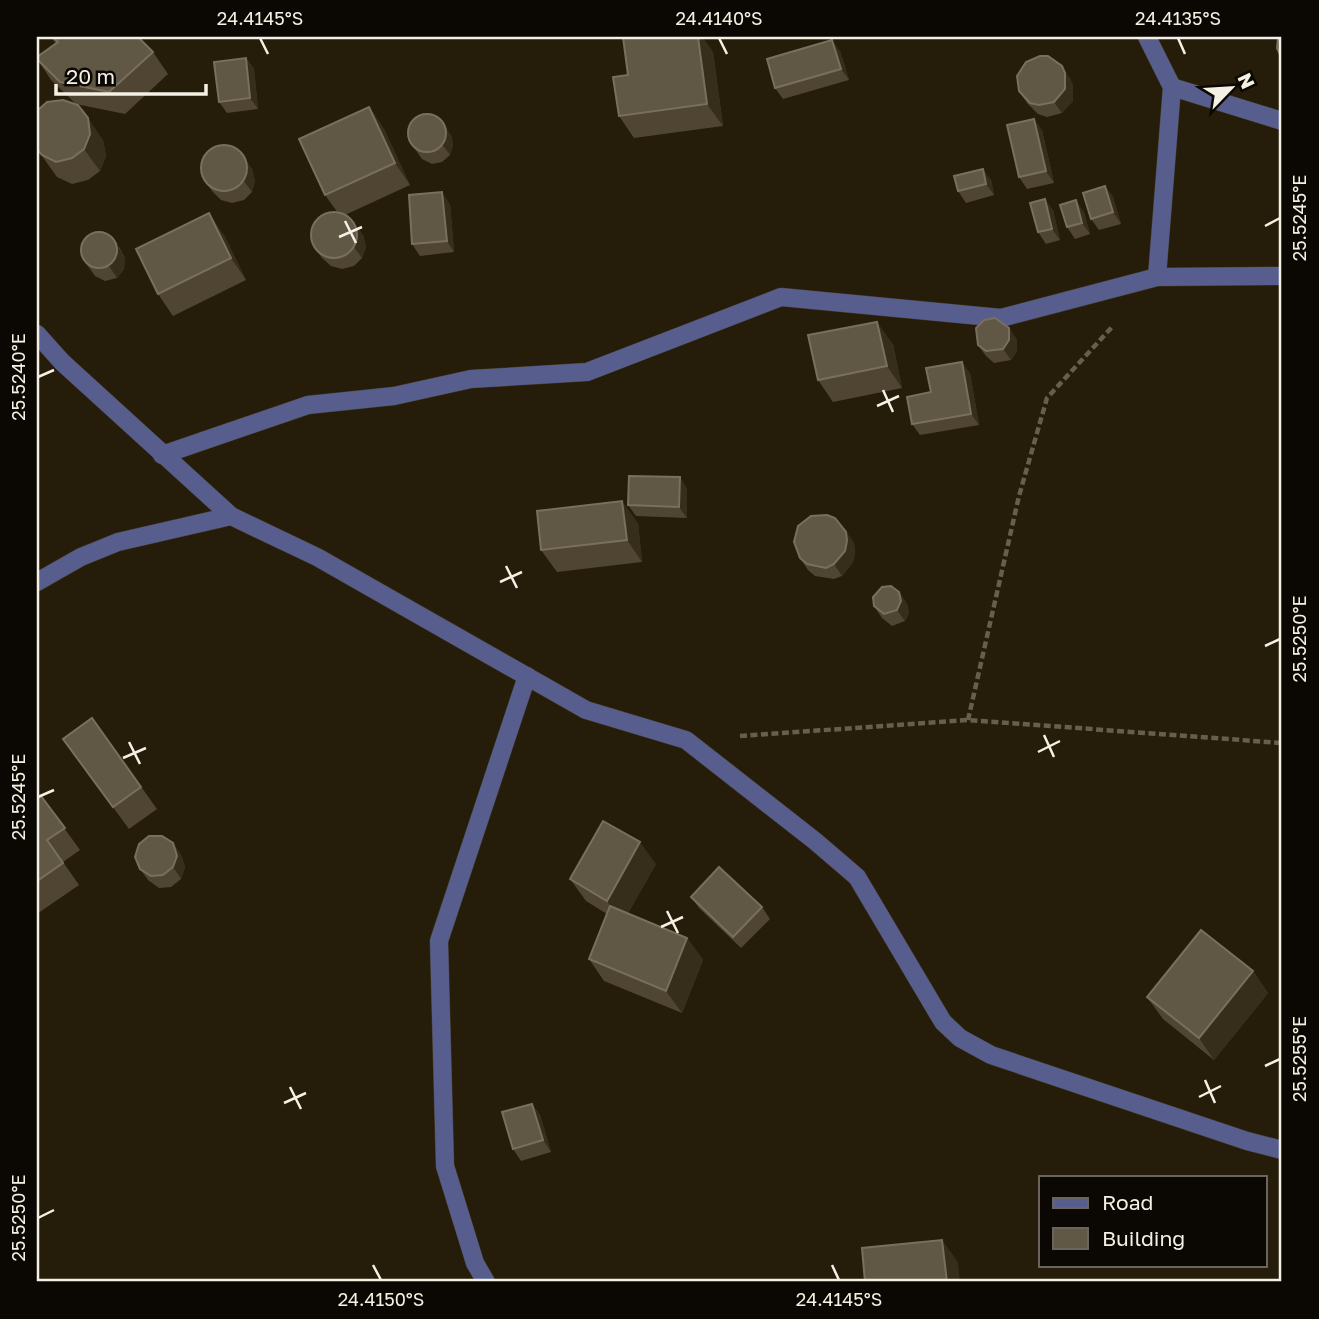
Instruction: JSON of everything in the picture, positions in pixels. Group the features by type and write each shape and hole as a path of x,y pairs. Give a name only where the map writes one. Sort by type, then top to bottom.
{"street":[{"path":"1147,37 1172,87 1157,277"},
{"path":"1172,87 1282,121"},
{"path":"162,455 308,405 394,396 471,379 587,372 781,297 1001,318 1157,277 1282,276"},
{"path":"37,334 62,362 231,516 317,556 586,710 687,740 857,877 943,1022 961,1038 991,1055 1247,1141 1282,1150"},
{"path":"37,582 118,542 231,516"},
{"path":"486,1282 475,1263 445,1166 439,941 527,676"}],"path":[{"path":"968,720 1019,496 1047,398 1157,277"},
{"path":"687,740 968,720 1282,743"}],"building":[{"path":"53,37 138,37 153,52 109,92 60,82 37,59 58,42"},
{"path":"623,37 698,37 707,104 619,116 613,77 628,75"},
{"path":"1278,37 1282,37 1282,59 1277,48"},
{"path":"832,40 841,69 775,88 767,59"},
{"path":"1040,56 1048,56 1062,66 1065,89 1054,102 1039,105 1030,103 1019,91 1017,76 1026,62"},
{"path":"246,58 250,98 219,102 214,62"},
{"path":"63,100 78,105 88,118 90,134 84,149 72,158 56,162 42,155 37,149 37,111 47,102"},
{"path":"369,107 395,163 325,195 299,139"},
{"path":"427,114 440,120 446,133 440,146 427,152 414,146 408,133 414,120"},
{"path":"1034,119 1046,171 1019,177 1007,125"},
{"path":"224,145 240,152 247,168 240,184 224,191 208,184 201,168 208,152"},
{"path":"983,169 986,184 958,191 954,176"},
{"path":"1105,186 1113,212 1091,219 1083,193"},
{"path":"442,192 447,241 412,244 409,195"},
{"path":"1045,199 1052,229 1038,232 1030,203"},
{"path":"1076,200 1082,223 1067,227 1060,205"},
{"path":"334,212 350,219 357,235 350,251 334,258 318,251 311,235 318,219"},
{"path":"209,213 231,258 158,294 136,249"},
{"path":"99,232 112,237 117,250 112,263 99,268 86,263 81,250 86,237"},
{"path":"995,318 1009,328 1009,340 1003,349 986,351 978,345 976,328 984,320"},
{"path":"877,322 887,366 818,380 808,335"},
{"path":"962,362 971,414 912,424 907,397 931,392 926,368"},
{"path":"629,476 680,477 679,507 628,505"},
{"path":"622,501 627,540 541,550 537,511"},
{"path":"827,515 835,518 846,532 847,541 845,551 834,564 826,568 807,564 800,558 794,542 798,526 811,516"},
{"path":"891,586 899,592 901,601 897,610 884,614 874,606 873,597 882,587"},
{"path":"92,718 141,787 113,807 63,739"},
{"path":"41,796 65,828 47,840 63,863 37,881 37,799"},
{"path":"603,821 640,842 607,901 570,879"},
{"path":"149,836 162,836 173,843 177,856 173,867 163,875 151,876 140,869 135,857 139,844"},
{"path":"719,867 762,907 733,937 691,897"},
{"path":"610,906 687,938 666,991 589,959"},
{"path":"1201,930 1253,971 1199,1038 1147,997"},
{"path":"532,1104 543,1140 513,1149 502,1112"},
{"path":"942,1240 947,1282 865,1282 862,1248"}]}
